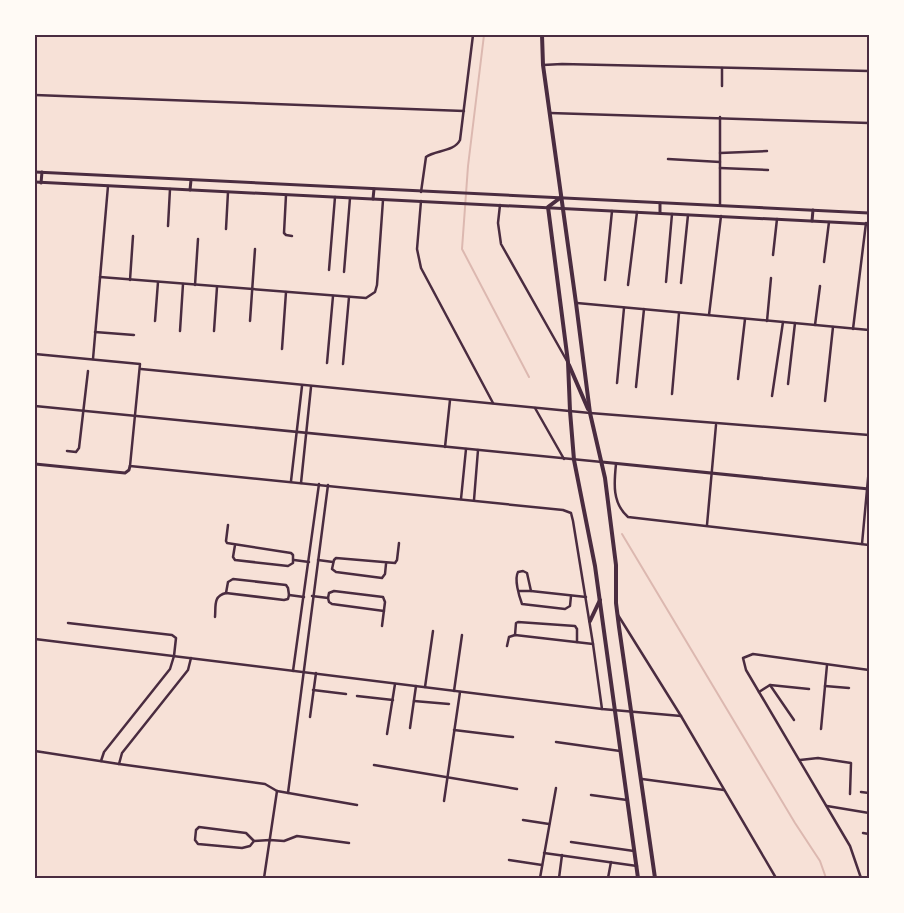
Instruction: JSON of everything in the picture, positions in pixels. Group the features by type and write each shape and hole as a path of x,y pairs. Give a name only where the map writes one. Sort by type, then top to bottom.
{"main road":[{"path":"542,35 543,65 590,414 602,462 616,564 617,613 654,878"},
{"path":"560,198 548,207 568,362 574,460 600,600 638,878"},
{"path":"568,362 590,414"},
{"path":"590,621 600,600"}],"street":[{"path":"421,192 426,157 429,154 458,144 473,35"},
{"path":"543,65 571,64 869,71"},
{"path":"722,68 722,86"},
{"path":"35,95 464,111"},
{"path":"550,114 720,117 869,123"},
{"path":"720,117 720,206"},
{"path":"720,153 767,152"},
{"path":"668,159 720,162"},
{"path":"720,168 768,170"},
{"path":"35,172 869,213"},
{"path":"41,182 42,172"},
{"path":"190,180 190,190"},
{"path":"35,182 867,224 853,329"},
{"path":"93,359 108,186"},
{"path":"168,226 170,189"},
{"path":"374,189 374,199"},
{"path":"226,230 228,192"},
{"path":"286,195 284,233 292,236"},
{"path":"329,270 335,197"},
{"path":"344,272 350,198"},
{"path":"100,277 366,298 375,292 377,285 383,200"},
{"path":"421,201 417,249 421,268 494,404"},
{"path":"660,202 660,213"},
{"path":"500,205 498,223 500,244 568,362"},
{"path":"812,221 813,210"},
{"path":"605,280 612,211"},
{"path":"628,285 637,212"},
{"path":"666,282 672,214"},
{"path":"681,283 688,214"},
{"path":"710,316 721,216"},
{"path":"773,255 777,219"},
{"path":"824,262 829,222"},
{"path":"130,280 133,236"},
{"path":"195,285 198,239"},
{"path":"250,321 255,249"},
{"path":"766,321 771,278"},
{"path":"155,321 158,282"},
{"path":"180,331 183,284"},
{"path":"214,331 218,286"},
{"path":"815,325 820,286"},
{"path":"282,349 286,292"},
{"path":"327,363 333,296"},
{"path":"343,364 349,297"},
{"path":"576,303 869,330"},
{"path":"617,383 624,308"},
{"path":"636,387 644,309"},
{"path":"672,394 679,313"},
{"path":"738,379 746,319"},
{"path":"772,396 782,322"},
{"path":"788,384 795,323"},
{"path":"825,401 833,327"},
{"path":"95,332 134,335"},
{"path":"35,354 138,363 140,365 128,472 35,464"},
{"path":"140,369 590,414 716,425 869,435"},
{"path":"67,451 76,452 79,450 88,371"},
{"path":"291,481 302,386"},
{"path":"301,483 311,387"},
{"path":"445,447 450,400"},
{"path":"35,406 868,489"},
{"path":"534,408 564,459"},
{"path":"707,526 716,425"},
{"path":"461,499 466,449"},
{"path":"474,500 478,450"},
{"path":"616,464 615,494 617,503 628,516 869,545"},
{"path":"130,466 474,500 563,510 571,513 590,621 602,709"},
{"path":"862,544 869,468"},
{"path":"294,671 319,484"},
{"path":"288,793 312,596 328,485"},
{"path":"228,525 226,542 291,553 294,560 293,564 288,566 235,560 233,557 235,544"},
{"path":"386,564 384,576 380,578 336,572 332,569 335,558 392,564 396,562 399,543"},
{"path":"294,560 309,562"},
{"path":"318,560 333,562"},
{"path":"531,591 527,574 523,571 516,573 522,604 565,609 570,606 571,596"},
{"path":"215,617 218,597 226,593 284,600 289,595 286,585 232,579 228,582 226,593"},
{"path":"382,626 384,611 385,600 381,597 334,591 329,593 329,602 332,604 384,611"},
{"path":"519,591 586,597"},
{"path":"289,595 304,597"},
{"path":"312,596 328,598"},
{"path":"617,613 681,716 776,878"},
{"path":"68,622 172,635 176,638 170,669 104,752 101,762"},
{"path":"515,635 516,623 518,622 575,626 577,629 577,642"},
{"path":"426,687 433,631"},
{"path":"454,691 462,635"},
{"path":"507,646 509,637 515,635 593,644"},
{"path":"35,639 602,709 631,710 681,716"},
{"path":"861,878 850,846 746,670 743,658 753,654 869,670"},
{"path":"119,764 122,753 188,670 191,658"},
{"path":"820,729 827,665"},
{"path":"310,717 316,674"},
{"path":"387,734 395,684"},
{"path":"759,692 770,685 810,689"},
{"path":"770,685 794,720"},
{"path":"410,728 416,686"},
{"path":"825,686 849,688"},
{"path":"313,690 346,694"},
{"path":"444,801 460,692"},
{"path":"357,696 393,700"},
{"path":"414,701 449,704"},
{"path":"454,730 512,737"},
{"path":"556,742 620,751"},
{"path":"35,751 101,762 265,784 277,791 357,805"},
{"path":"800,760 818,758 851,763 850,794"},
{"path":"374,765 517,789"},
{"path":"640,779 724,790"},
{"path":"540,878 556,788"},
{"path":"264,878 277,791"},
{"path":"861,792 869,793"},
{"path":"591,795 627,800"},
{"path":"827,806 869,813"},
{"path":"523,820 549,824"},
{"path":"254,841 250,846 242,848 198,844 195,840 196,830 199,827 246,834 254,841 284,841 297,836 349,843"},
{"path":"862,833 869,834"},
{"path":"572,842 634,851"},
{"path":"544,853 636,866"},
{"path":"559,878 562,855"},
{"path":"509,860 542,865"},
{"path":"611,862 608,877 618,878"}],"waterway":[{"path":"484,35 468,166 462,249 529,377"},
{"path":"622,534 795,823 820,861 826,878"}]}
